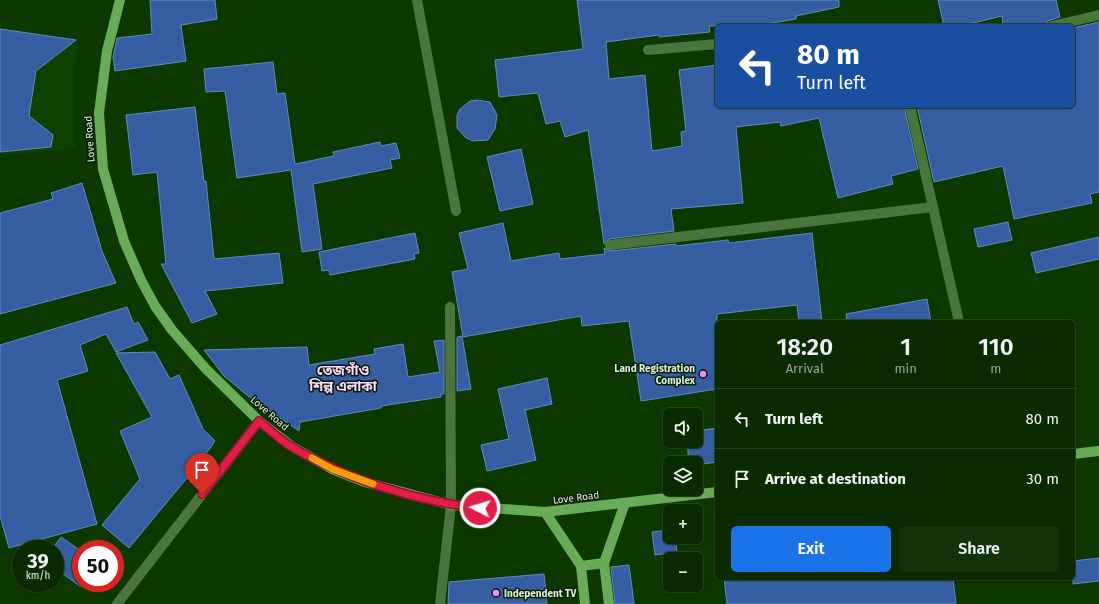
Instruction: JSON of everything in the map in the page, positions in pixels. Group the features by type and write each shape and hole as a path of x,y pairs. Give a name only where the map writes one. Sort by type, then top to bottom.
{"main road":[{"name":"Love Road","path":"120,0 107,51 99,114 103,169 124,241 144,286 155,306 172,330 206,369 259,421 291,446 332,469 365,482 451,505 545,512 715,492"},
{"path":"1075,454 1099,451"},
{"path":"609,604 604,563 624,503"},
{"path":"545,512 581,566 585,604"},
{"path":"581,566 604,563"}],"street":[{"path":"417,0 456,211"},
{"path":"1061,24 1099,16"},
{"path":"648,50 715,44"},
{"path":"910,108 959,320"},
{"path":"610,245 933,208"},
{"path":"440,604 451,505 450,307"},
{"path":"117,604 259,421"}],"shaded area":[{"path":"0,27 78,40 74,71 73,126 76,148 0,156"}],"building":[{"path":"150,0 215,0 217,19 181,25 186,61 115,71 113,57 117,38 152,34"},
{"path":"577,0 839,0 839,7 796,16 796,19 767,24 715,24 715,26 709,26 710,32 659,37 659,35 606,42 609,79 645,75 652,151 682,146 681,132 686,131 679,70 715,65 715,108 904,108 918,169 891,176 893,184 838,198 819,118 781,126 780,122 736,127 743,203 671,209 674,231 609,239 604,244 588,130 565,137 560,121 546,124 538,93 499,97 495,60 583,49"},
{"path":"938,0 1056,0 1060,17 1048,21 1047,24 1003,24 1002,16 969,24 944,24"},
{"path":"1099,22 1099,192 1090,194 1092,203 1014,219 1003,166 934,182 917,108 1075,108 1075,28"},
{"path":"0,29 76,40 36,71 29,116 53,135 51,147 0,152"},
{"path":"273,62 277,94 285,93 295,164 334,156 333,152 380,142 381,146 396,143 400,158 390,160 392,168 313,184 322,249 302,252 291,170 237,178 225,91 206,92 204,69"},
{"path":"477,100 490,102 497,115 495,129 488,140 473,141 466,138 457,128 457,115 460,109 470,101"},
{"path":"195,107 204,182 206,181 214,259 279,253 283,283 205,291 217,314 192,323 161,264 166,264 157,172 133,175 126,115"},
{"path":"521,149 533,204 500,211 487,157"},
{"path":"82,183 102,251 116,283 0,314 0,213 53,199 51,193"},
{"path":"1008,222 1012,240 978,247 974,229"},
{"path":"503,223 511,261 559,253 560,259 605,254 604,248 611,251 728,240 729,243 812,233 822,320 799,320 797,305 717,314 717,320 715,320 715,389 641,401 629,321 582,326 581,316 463,337 452,272 468,269 459,233"},
{"path":"415,233 419,253 414,254 415,259 330,275 329,270 322,271 319,252"},
{"path":"1099,237 1099,259 1036,273 1031,253"},
{"path":"927,299 931,320 847,320 846,314"},
{"path":"127,307 134,324 138,322 148,340 116,352 106,334 80,345 88,371 57,380 97,524 38,540 12,540 12,547 9,548 0,516 0,345"},
{"path":"462,336 471,389 457,391 457,337"},
{"path":"444,340 444,394 441,394 441,397 381,406 381,408 300,422 299,431 248,396 224,376 204,350 307,347 309,365 375,354 374,349 403,344 408,377 440,372 434,341"},
{"path":"155,352 170,379 179,375 203,429 215,441 201,461 129,548 124,544 124,540 120,540 102,525 140,479 120,431 152,417 116,353"},
{"path":"547,378 552,404 525,410 536,460 487,471 481,445 509,439 498,389"},
{"path":"715,428 715,462 703,464 703,456 688,456 688,448 703,448 703,430"},
{"path":"663,531 663,544 676,544 677,552 663,552 663,554 655,555 652,532"},
{"path":"61,537 72,545 72,580 64,575 64,540 59,540"},
{"path":"1099,558 1099,581 1073,584 1073,580 1075,580 1075,561"},
{"path":"629,565 634,604 615,604 611,567"},
{"name":"Independent TV","path":"544,574 547,604 448,604 449,582"},
{"path":"724,580 953,580 956,604 727,604"}],"slow traffic":[{"path":"312,458 332,469 373,484"}],"place":[{"name":"Land Registration Complex","path":"703,374"},
{"name":"Independent TV","path":"496,593"}],"district":[{"name":"তেজগাঁও শিল্প এলাকা","path":"343,378"}],"route":[{"path":"202,494 259,421 291,446 332,469 365,482 451,505 480,508"}]}
